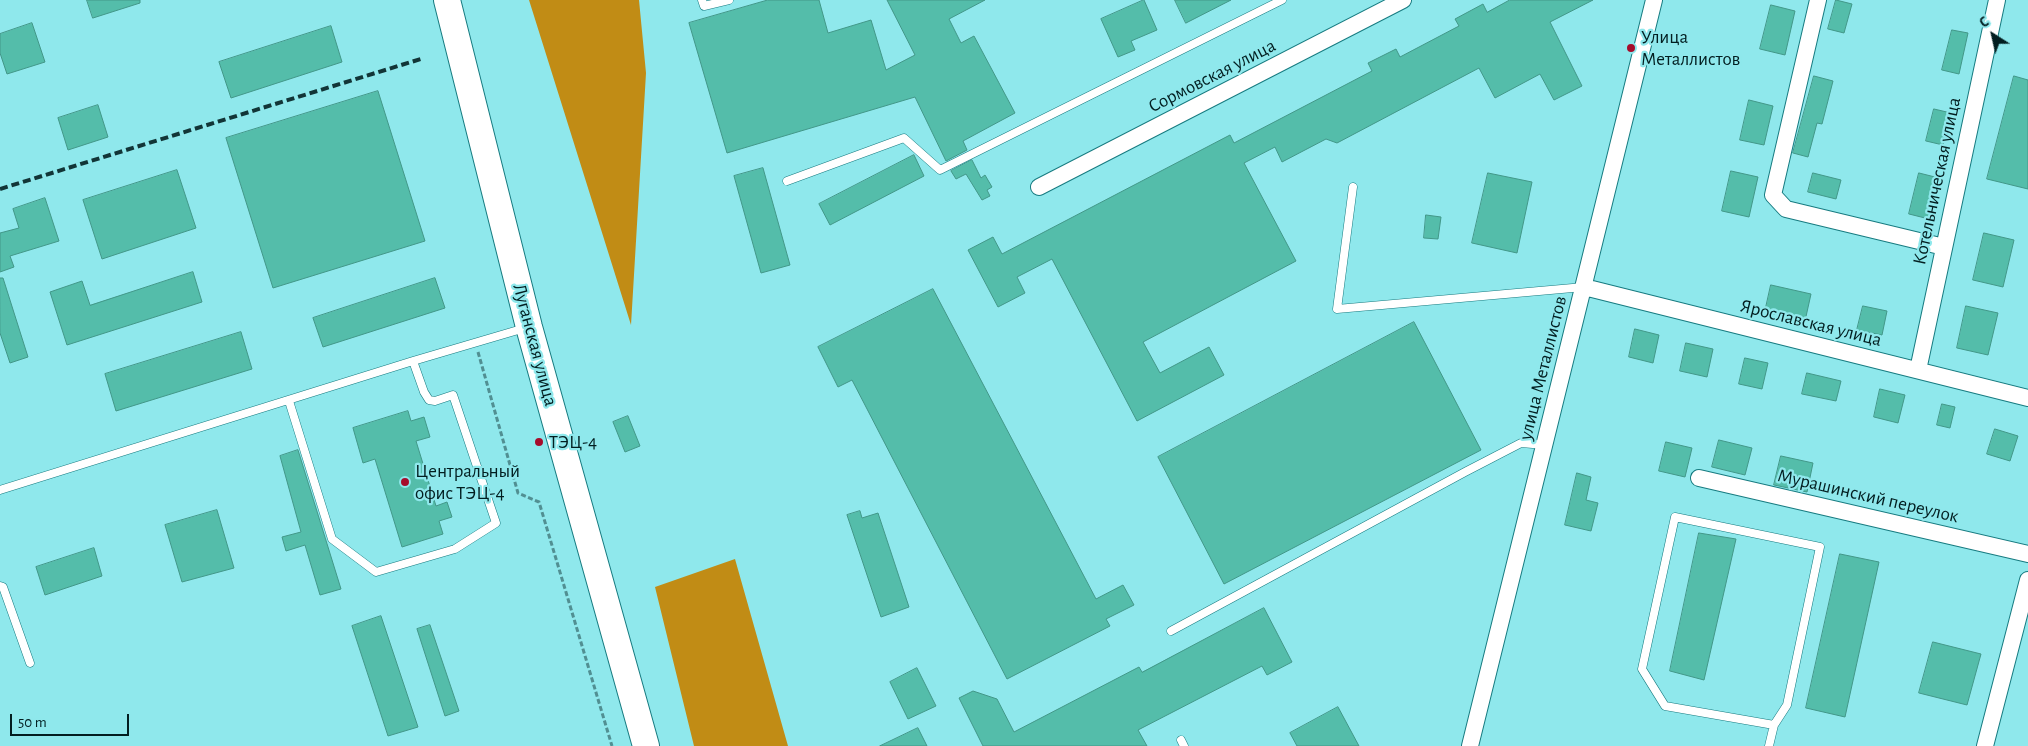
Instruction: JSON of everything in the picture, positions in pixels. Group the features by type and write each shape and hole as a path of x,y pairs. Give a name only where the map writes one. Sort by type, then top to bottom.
{"highway":[{"name":"Луганская улица","path":"446,0 530,327 646,746"}],"street":[{"name":"Сормовская улица","path":"1039,187 1403,0"},
{"name":"улица Металлистов","path":"1470,746 1654,0"},
{"path":"1818,0 1773,195 1786,210 1944,247"},
{"name":"Котельническая улица","path":"1918,370 1996,0"},
{"name":"Ярославская улица","path":"1584,287 2028,398"},
{"name":"Мурашинский переулок","path":"1699,478 2028,554"},
{"path":"1985,746 2028,580"}],"lane":[{"path":"702,0 704,6 728,0"},
{"path":"787,182 904,138 940,170 1282,0"},
{"path":"1354,187 1337,309 1584,287"},
{"path":"0,490 413,361 530,327"},
{"path":"289,401 332,539 376,572 455,549 496,523 453,395 435,401 430,400 424,392 413,361"},
{"path":"1171,630 1521,443 1544,445"},
{"path":"1769,746 1774,725 1787,705 1820,547 1675,517 1642,669 1665,706 1774,725"},
{"path":"0,586 3,587 30,663"}],"path":[{"path":"478,352 518,493 539,502 612,746"}],"shaded area":[{"path":"529,0 639,0 646,73 631,325"},
{"path":"735,559 788,746 694,746 655,587"}],"building":[{"path":"87,0 140,0 140,3 93,18"},
{"path":"768,0 819,0 828,33 871,20 886,70 915,55 887,0 985,0 949,19 961,43 974,36 1015,113 963,141 967,150 946,161 915,97 727,153 689,23"},
{"path":"1144,0 1157,30 1131,41 1135,50 1118,57 1101,19"},
{"path":"1175,0 1231,0 1186,23"},
{"path":"1510,0 1593,0 1550,22 1582,86 1554,100 1540,74 1495,98 1479,68 1337,143 1326,139 1282,162 1275,147 1244,163 1296,261 1143,342 1160,373 1209,347 1224,375 1137,421 1052,259 1017,277 1025,293 998,307 968,250 993,237 1002,254 1230,135 1234,143 1372,71 1368,63 1396,49 1400,57 1459,26 1455,19 1483,4 1487,12"},
{"path":"1836,0 1852,4 1844,33 1828,29"},
{"path":"1771,5 1795,11 1785,55 1760,49"},
{"path":"32,23 45,62 7,74 0,53 0,34"},
{"path":"331,26 342,62 231,98 219,62"},
{"path":"1952,30 1968,33 1959,74 1942,70"},
{"path":"1814,76 1833,81 1822,124 1817,123 1808,157 1793,153"},
{"path":"2014,76 2028,80 2028,189 1987,179"},
{"path":"378,91 425,241 273,288 226,138"},
{"path":"1749,100 1773,106 1764,145 1740,140"},
{"path":"98,105 108,137 68,150 58,118"},
{"path":"1934,109 1951,113 1943,145 1926,141"},
{"path":"914,155 924,176 830,225 819,204"},
{"path":"972,160 981,178 985,175 992,187 987,190 990,196 982,200 966,174 956,179 951,171"},
{"path":"763,168 790,265 761,273 734,176"},
{"path":"177,170 196,228 102,259 83,200"},
{"path":"1731,171 1758,177 1749,217 1722,211"},
{"path":"1488,173 1532,182 1517,253 1472,243"},
{"path":"1813,173 1841,180 1836,199 1808,192"},
{"path":"1919,173 1939,178 1929,219 1909,214"},
{"path":"45,198 59,241 10,256 14,267 0,272 0,233 19,228 13,209"},
{"path":"1426,215 1441,217 1438,239 1424,238"},
{"path":"1984,233 2014,240 2003,287 1973,280"},
{"path":"193,272 202,302 67,345 50,292 82,281 90,305"},
{"path":"0,278 3,278 28,357 10,363 0,333"},
{"path":"435,278 445,308 323,347 313,318"},
{"path":"1771,285 1811,294 1805,321 1765,312"},
{"path":"933,289 1096,599 1123,585 1134,605 1106,619 1110,626 1007,679 852,380 838,387 818,347"},
{"path":"1863,306 1887,311 1882,335 1857,330"},
{"path":"1966,306 1998,313 1988,355 1957,348"},
{"path":"1414,322 1481,450 1224,584 1158,457"},
{"path":"1635,329 1659,335 1653,363 1629,357"},
{"path":"241,332 252,369 116,411 105,374"},
{"path":"1686,343 1713,349 1707,377 1680,371"},
{"path":"1745,358 1768,363 1762,389 1739,384"},
{"path":"1807,373 1841,381 1836,401 1802,394"},
{"path":"1880,389 1905,395 1898,423 1874,417"},
{"path":"1942,404 1955,407 1950,428 1937,425"},
{"name":"Центральный офис ТЭЦ-4","path":"408,411 411,421 424,417 430,437 416,441 436,506 447,502 452,517 439,521 443,534 402,547 375,459 363,463 353,428"},
{"path":"628,416 640,446 625,452 613,422"},
{"path":"1995,429 2018,436 2010,461 1987,454"},
{"path":"1719,440 1752,448 1745,475 1712,467"},
{"path":"1666,442 1692,448 1685,477 1659,471"},
{"path":"298,450 341,589 320,595 305,545 286,551 282,537 301,532 280,456"},
{"path":"1781,456 1813,463 1807,492 1774,485"},
{"path":"1577,473 1591,477 1586,500 1598,503 1591,531 1565,525"},
{"path":"217,510 234,568 182,582 165,525"},
{"path":"860,511 862,518 878,513 909,607 881,617 847,515"},
{"path":"1699,533 1736,539 1704,680 1670,671"},
{"path":"94,548 102,576 45,595 36,567"},
{"path":"1840,554 1879,562 1845,717 1806,708"},
{"path":"1264,608 1292,662 1267,675 1262,666 1138,730 1147,746 983,746 959,698 973,691 997,699 1014,732 1139,667 1142,672"},
{"path":"381,616 418,727 388,736 352,626"},
{"path":"430,625 459,711 445,716 417,629"},
{"path":"1933,642 1981,654 1967,705 1919,693"},
{"path":"917,668 936,706 908,719 890,682"},
{"path":"1338,707 1359,746 1297,746 1290,733"},
{"path":"918,728 927,746 880,746"}],"railway":[{"path":"0,189 424,58"}],"place":[{"name":"Улица Металлистов","path":"1631,48"},
{"name":"ТЭЦ-4","path":"539,442"},
{"name":"Центральный офис ТЭЦ-4","path":"405,482"}]}
